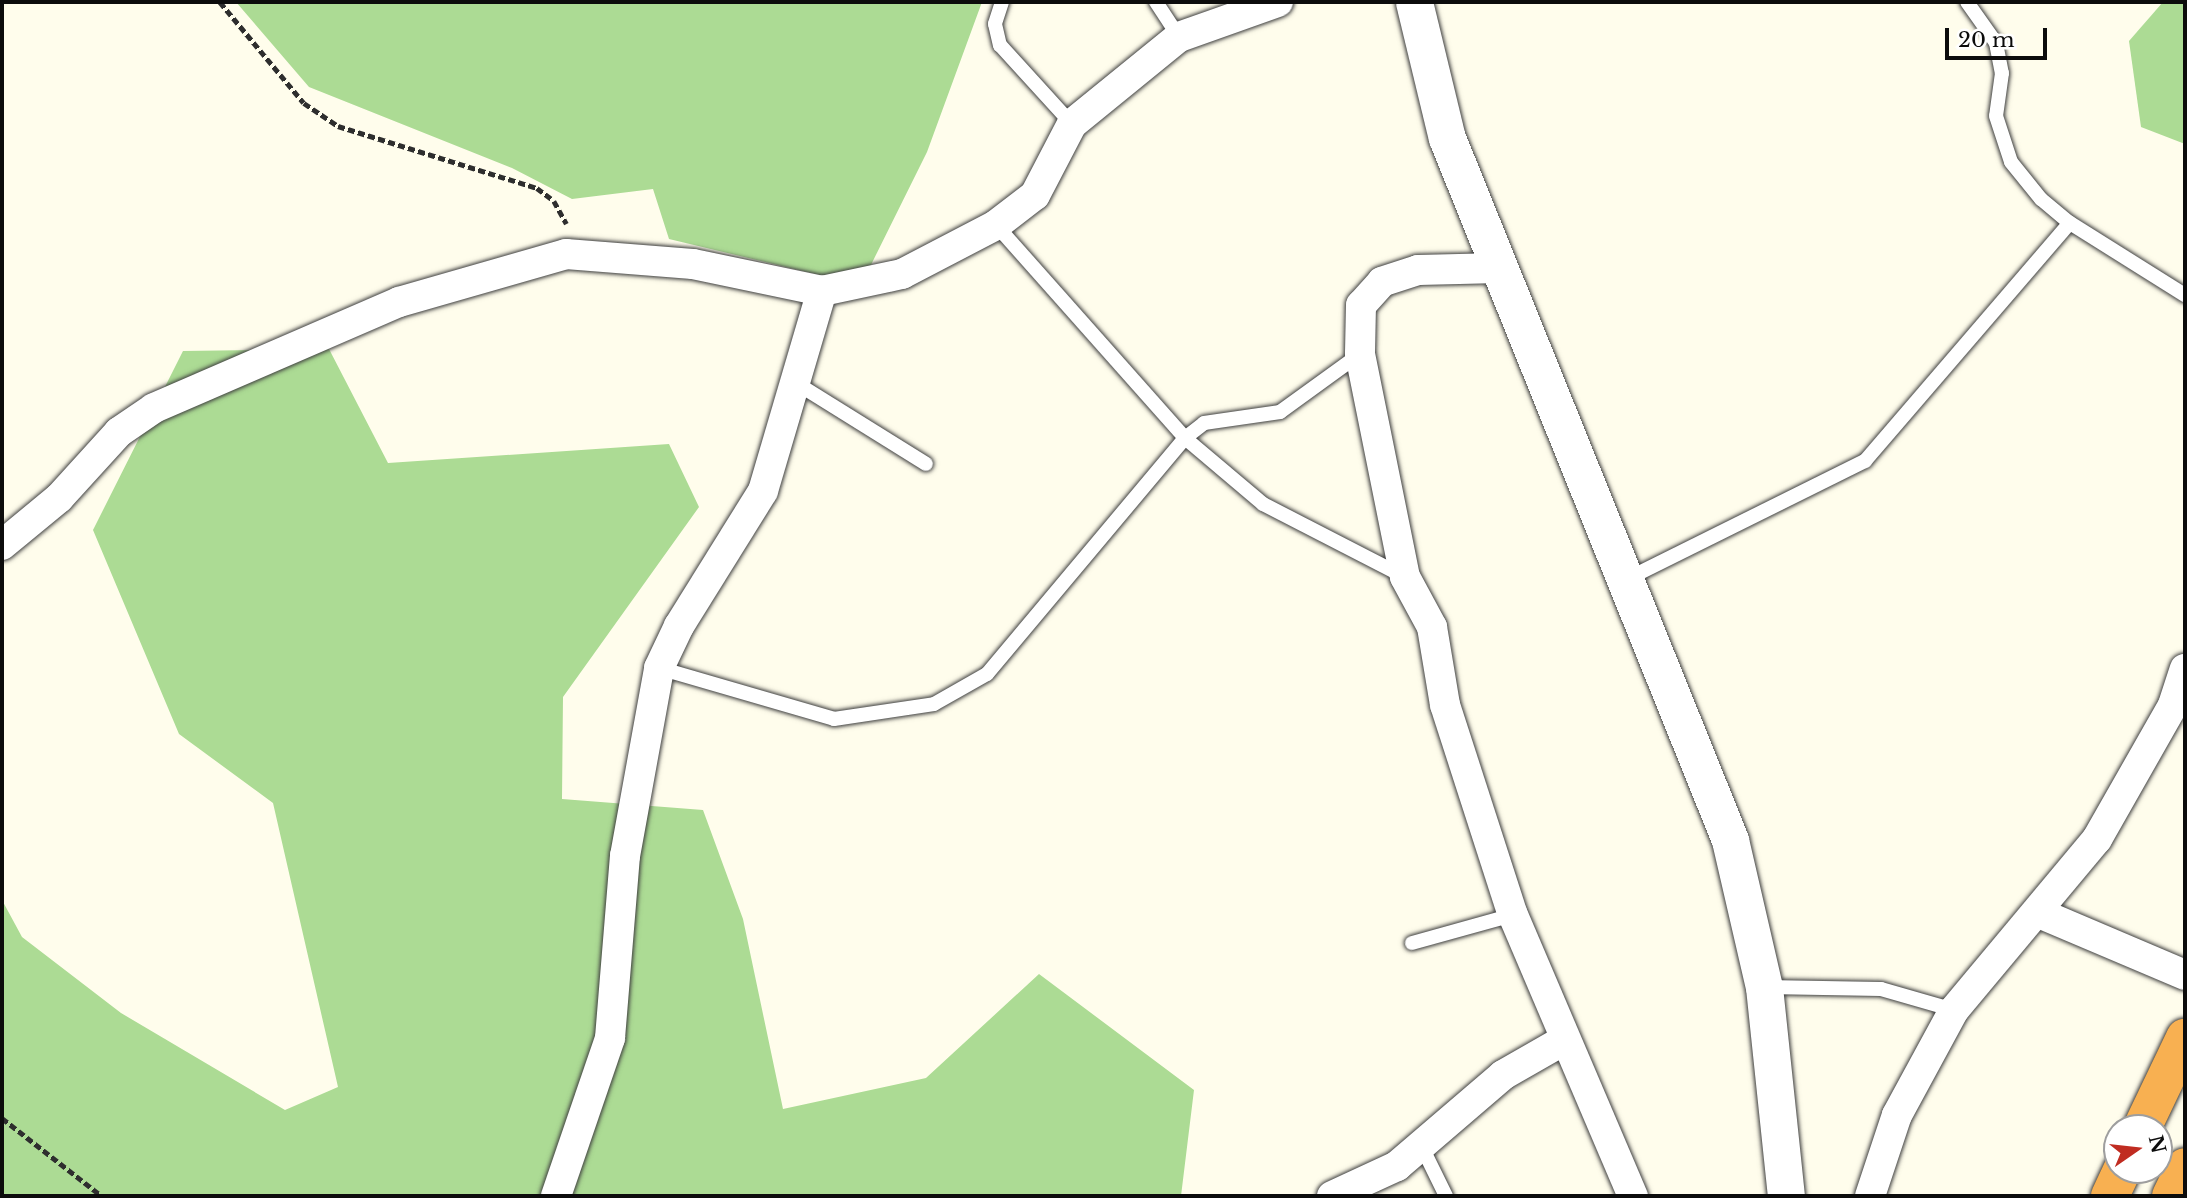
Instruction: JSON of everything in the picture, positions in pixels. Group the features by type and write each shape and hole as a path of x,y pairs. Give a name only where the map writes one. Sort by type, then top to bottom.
{"highway":[{"path":"2149,1114 2185,1038"},
{"path":"2171,1196 2185,1167"}],"street":[{"path":"2,545 59,498 119,432 154,408 399,302 566,254 693,264 822,292 902,274 996,225 1035,195 1072,124 1179,37 1278,2"},
{"path":"1414,2 1447,138 1730,840 1764,987 1786,1196"},
{"path":"1500,268 1418,270 1382,282 1361,305 1360,354 1405,577 1432,627 1445,705 1513,915 1564,1040 1633,1196"},
{"path":"556,1196 610,1038 625,856 659,668 679,626 763,491 822,292"},
{"path":"1870,1196 1897,1115 1954,1010 2039,913 2097,839 2173,705 2185,669"},
{"path":"2039,913 2146,956 2185,975"},
{"path":"1332,1196 1397,1166 1503,1075 1564,1040"}],"lane":[{"path":"1003,2 995,23 1000,45 1072,124"},
{"path":"1156,2 1179,37"},
{"path":"1967,2 1996,43 2002,73 1996,116 2011,162 2041,200 2070,223 2185,295"},
{"path":"1626,579 1865,461 2070,223"},
{"path":"996,225 1185,438 1262,504 1405,577"},
{"path":"659,668 834,719 934,704 986,674 1185,438 1204,423 1280,412 1360,354"},
{"path":"796,383 926,464"},
{"path":"1412,943 1513,915"},
{"path":"1764,987 1881,989 1954,1010"},
{"path":"1421,1144 1446,1196"}],"path":[{"path":"220,2 304,103 338,126 537,188 567,219 566,254"},
{"path":"2,1118 102,1196"}],"green space":[{"path":"236,2 982,2 927,152 861,285 669,239 653,189 572,199 512,168 309,87"},
{"path":"2163,2 2185,2 2185,144 2141,127 2129,41"},
{"path":"329,349 388,463 669,444 699,507 563,697 562,799 703,810 743,919 783,1109 926,1078 1039,974 1194,1090 1181,1196 2,1196 2,900 22,937 121,1013 285,1110 338,1087 273,803 179,734 93,530 183,351"}]}
